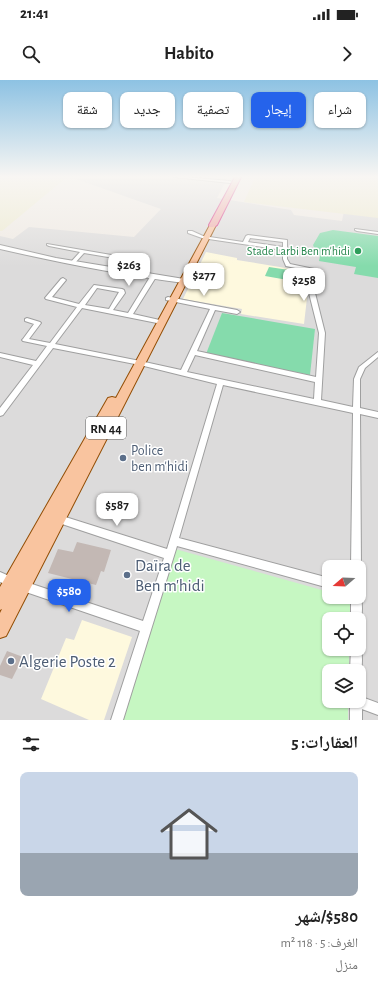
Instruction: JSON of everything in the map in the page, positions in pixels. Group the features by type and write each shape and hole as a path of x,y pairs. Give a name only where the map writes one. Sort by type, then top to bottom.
{"highway":[{"name":"RN 44","path":"210,225 219,207"},
{"name":"RN 44","path":"210,225 221,207"}],"main road":[{"name":"RN 44","path":"0,602 137,362 210,225"},
{"name":"RN 44","path":"0,630 12,582 58,519 137,362"}],"street":[{"path":"357,230 378,233"},
{"path":"190,232 204,237 292,250"},
{"path":"245,243 248,236 285,240 284,249 286,263 288,265 317,271 311,289 322,333 320,380 317,402"},
{"path":"49,245 122,258 113,270"},
{"path":"0,247 72,263 153,277 181,280"},
{"path":"72,263 84,251"},
{"path":"130,315 153,277"},
{"path":"63,280 48,298 159,322"},
{"path":"0,413 96,286 120,290 122,293 110,311"},
{"path":"171,300 237,312"},
{"path":"184,372 213,308"},
{"path":"27,320 38,323 25,340 137,362 221,382 378,415"},
{"path":"193,352 320,380"},
{"path":"356,560 357,379 362,367 378,354"},
{"path":"0,355 37,364"},
{"path":"117,720 170,555 221,382"},
{"path":"58,519 170,555"},
{"path":"174,541 322,581"},
{"path":"12,582 147,628"},
{"path":"356,720 356,701 378,709"}],"shaded area":[{"path":"0,207 31,207 2,231 0,231"},
{"path":"155,207 272,207 291,210 294,215 342,221 345,207 378,210 378,720 0,720 0,236 13,239 29,227 134,237 161,209"},
{"path":"285,207 378,207 378,218"},
{"path":"206,252 237,258 237,260 310,272 304,324 241,314 242,309 183,299"},
{"path":"82,620 132,637 104,720 89,720 41,699 66,638 74,640"}],"green space":[{"path":"333,230 378,236 378,278 354,274 356,267 319,261 320,256 316,252 313,245 320,233"},
{"path":"269,267 302,272 299,282 265,276"},
{"path":"222,313 315,329 310,375 206,354"},
{"path":"175,549 322,590 322,604 350,604 350,612 322,612 322,656 349,656 349,664 322,664 322,708 348,708 348,720 122,720"}],"building":[{"path":"77,542 111,550 104,572 101,571 96,585 48,573 58,549 73,552"},
{"name":"Algerie Poste 2","path":"7,651 23,657 12,679 0,675 0,666"}],"place":[{"name":"Stade Larbi Ben m'hidi","path":"358,251"},
{"name":"Police ben m'hidi","path":"123,458"},
{"name":"Daïra de Ben m'hidi","path":"127,575"},
{"name":"Algerie Poste 2","path":"11,661"}]}
